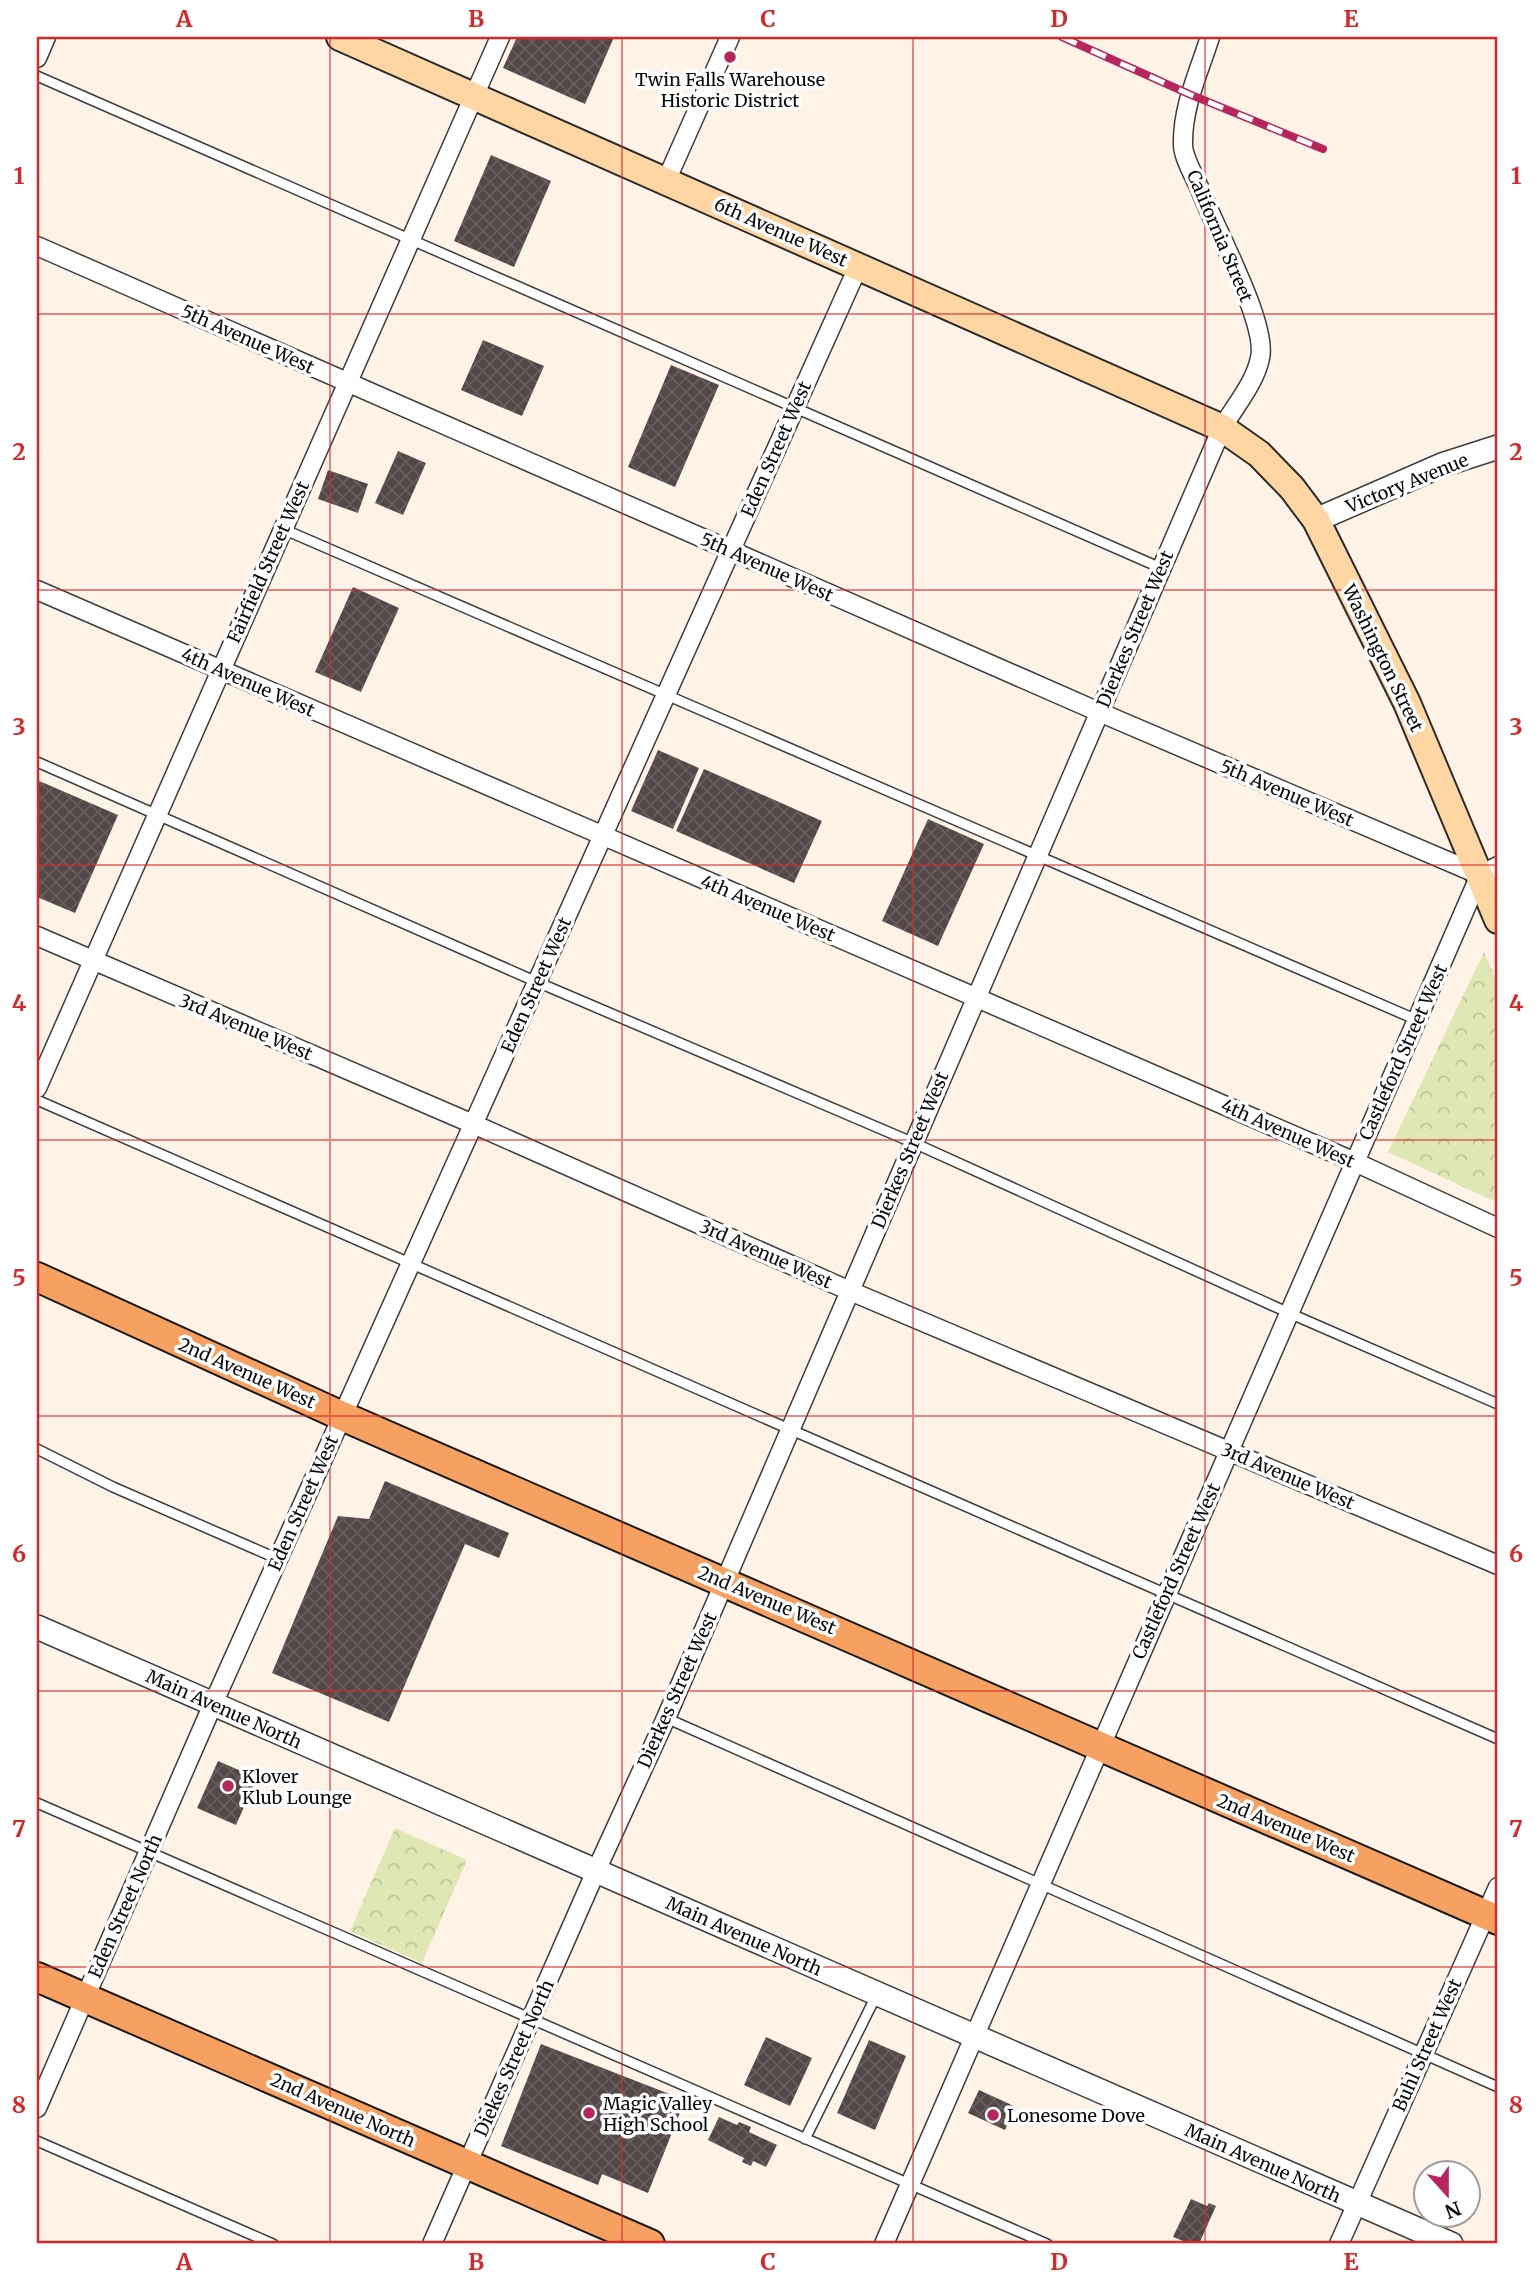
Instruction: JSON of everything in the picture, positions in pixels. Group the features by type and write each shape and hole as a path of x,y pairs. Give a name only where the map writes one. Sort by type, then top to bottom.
{"main road":[{"name":"6th Avenue West","path":"340,37 1222,428"},
{"name":"Washington Street","path":"1222,428 1259,454 1292,488 1316,520 1489,871 1498,920"},
{"name":"2nd Avenue West","path":"37,1277 342,1416 1492,1917"},
{"name":"2nd Avenue North","path":"37,1977 650,2244"}],"street":[{"path":"37,58 46,37"},
{"name":"Fairfield Street West","path":"37,1087 500,37"},
{"path":"666,181 730,37"},
{"name":"California Street","path":"1210,37 1189,94 1183,147 1214,225 1240,278 1262,340 1260,358 1251,380 1222,428"},
{"name":"5th Avenue West","path":"37,246 1099,712 1489,871"},
{"name":"Eden Street West","path":"213,1704 858,267"},
{"name":"Dierkes Street West","path":"596,1871 666,1717 1222,428"},
{"name":"Victory Avenue","path":"1316,520 1441,466 1498,447"},
{"name":"4th Avenue West","path":"37,590 1355,1162 1498,1228"},
{"name":"Castleford Street West","path":"884,2244 1417,1020 1489,871"},
{"name":"3rd Avenue West","path":"37,936 473,1124 850,1291 1498,1565"},
{"name":"Main Avenue North","path":"37,1628 1451,2244"},
{"name":"Eden Street North","path":"37,2108 213,1704"},
{"name":"Diekes Street North","path":"432,2244 596,1871"},
{"name":"Buhl Street West","path":"1339,2244 1424,2054 1492,1917 1498,1887"}],"lane":[{"path":"37,76 1161,568"},
{"path":"283,529 1417,1020"},
{"path":"37,762 537,982 914,1143 1289,1313 1498,1404"},
{"path":"37,1100 1498,1740"},
{"path":"37,1449 113,1487 278,1559"},
{"path":"666,1717 1498,2087"},
{"path":"37,1803 1047,2244"},
{"path":"805,2139 877,1994"},
{"path":"37,2141 273,2244"}],"green space":[{"path":"1484,952 1498,984 1498,1203 1388,1152"},
{"path":"395,1828 467,1860 422,1963 350,1931"}],"building":[{"path":"517,37 614,37 585,104 503,68"},
{"path":"491,155 551,181 514,267 454,241"},
{"path":"483,340 544,366 522,416 461,390"},
{"path":"671,365 719,385 675,487 628,467"},
{"path":"398,451 426,463 403,515 375,503"},
{"path":"328,470 368,484 358,513 318,499"},
{"path":"353,587 399,608 361,692 315,672"},
{"path":"658,750 699,768 673,829 631,811"},
{"path":"704,769 822,821 794,883 676,831"},
{"path":"37,780 118,815 75,913 37,897"},
{"path":"928,819 984,844 938,946 882,921"},
{"path":"385,1481 509,1533 499,1558 465,1544 389,1722 272,1673 338,1516 369,1519"},
{"path":"218,1761 257,1778 236,1825 197,1808"},
{"path":"766,2037 812,2058 790,2106 744,2085"},
{"path":"869,2040 906,2056 875,2130 837,2113"},
{"path":"541,2044 685,2100 648,2193 602,2174 598,2185 501,2146"},
{"path":"979,2090 1016,2107 1005,2130 968,2113"},
{"path":"719,2117 737,2125 739,2122 751,2127 749,2132 777,2145 766,2167 753,2161 751,2166 742,2162 744,2158 708,2140"},
{"path":"1191,2199 1207,2206 1209,2203 1216,2206 1199,2244 1173,2237"}],"railway":[{"path":"1062,37 1189,94 1323,149"}],"place":[{"name":"Twin Falls Warehouse Historic District","path":"730,57"},
{"name":"Klover Klub Lounge","path":"228,1786"},
{"name":"Magic Valley High School","path":"589,2113"},
{"name":"Lonesome Dove","path":"993,2115"}]}
